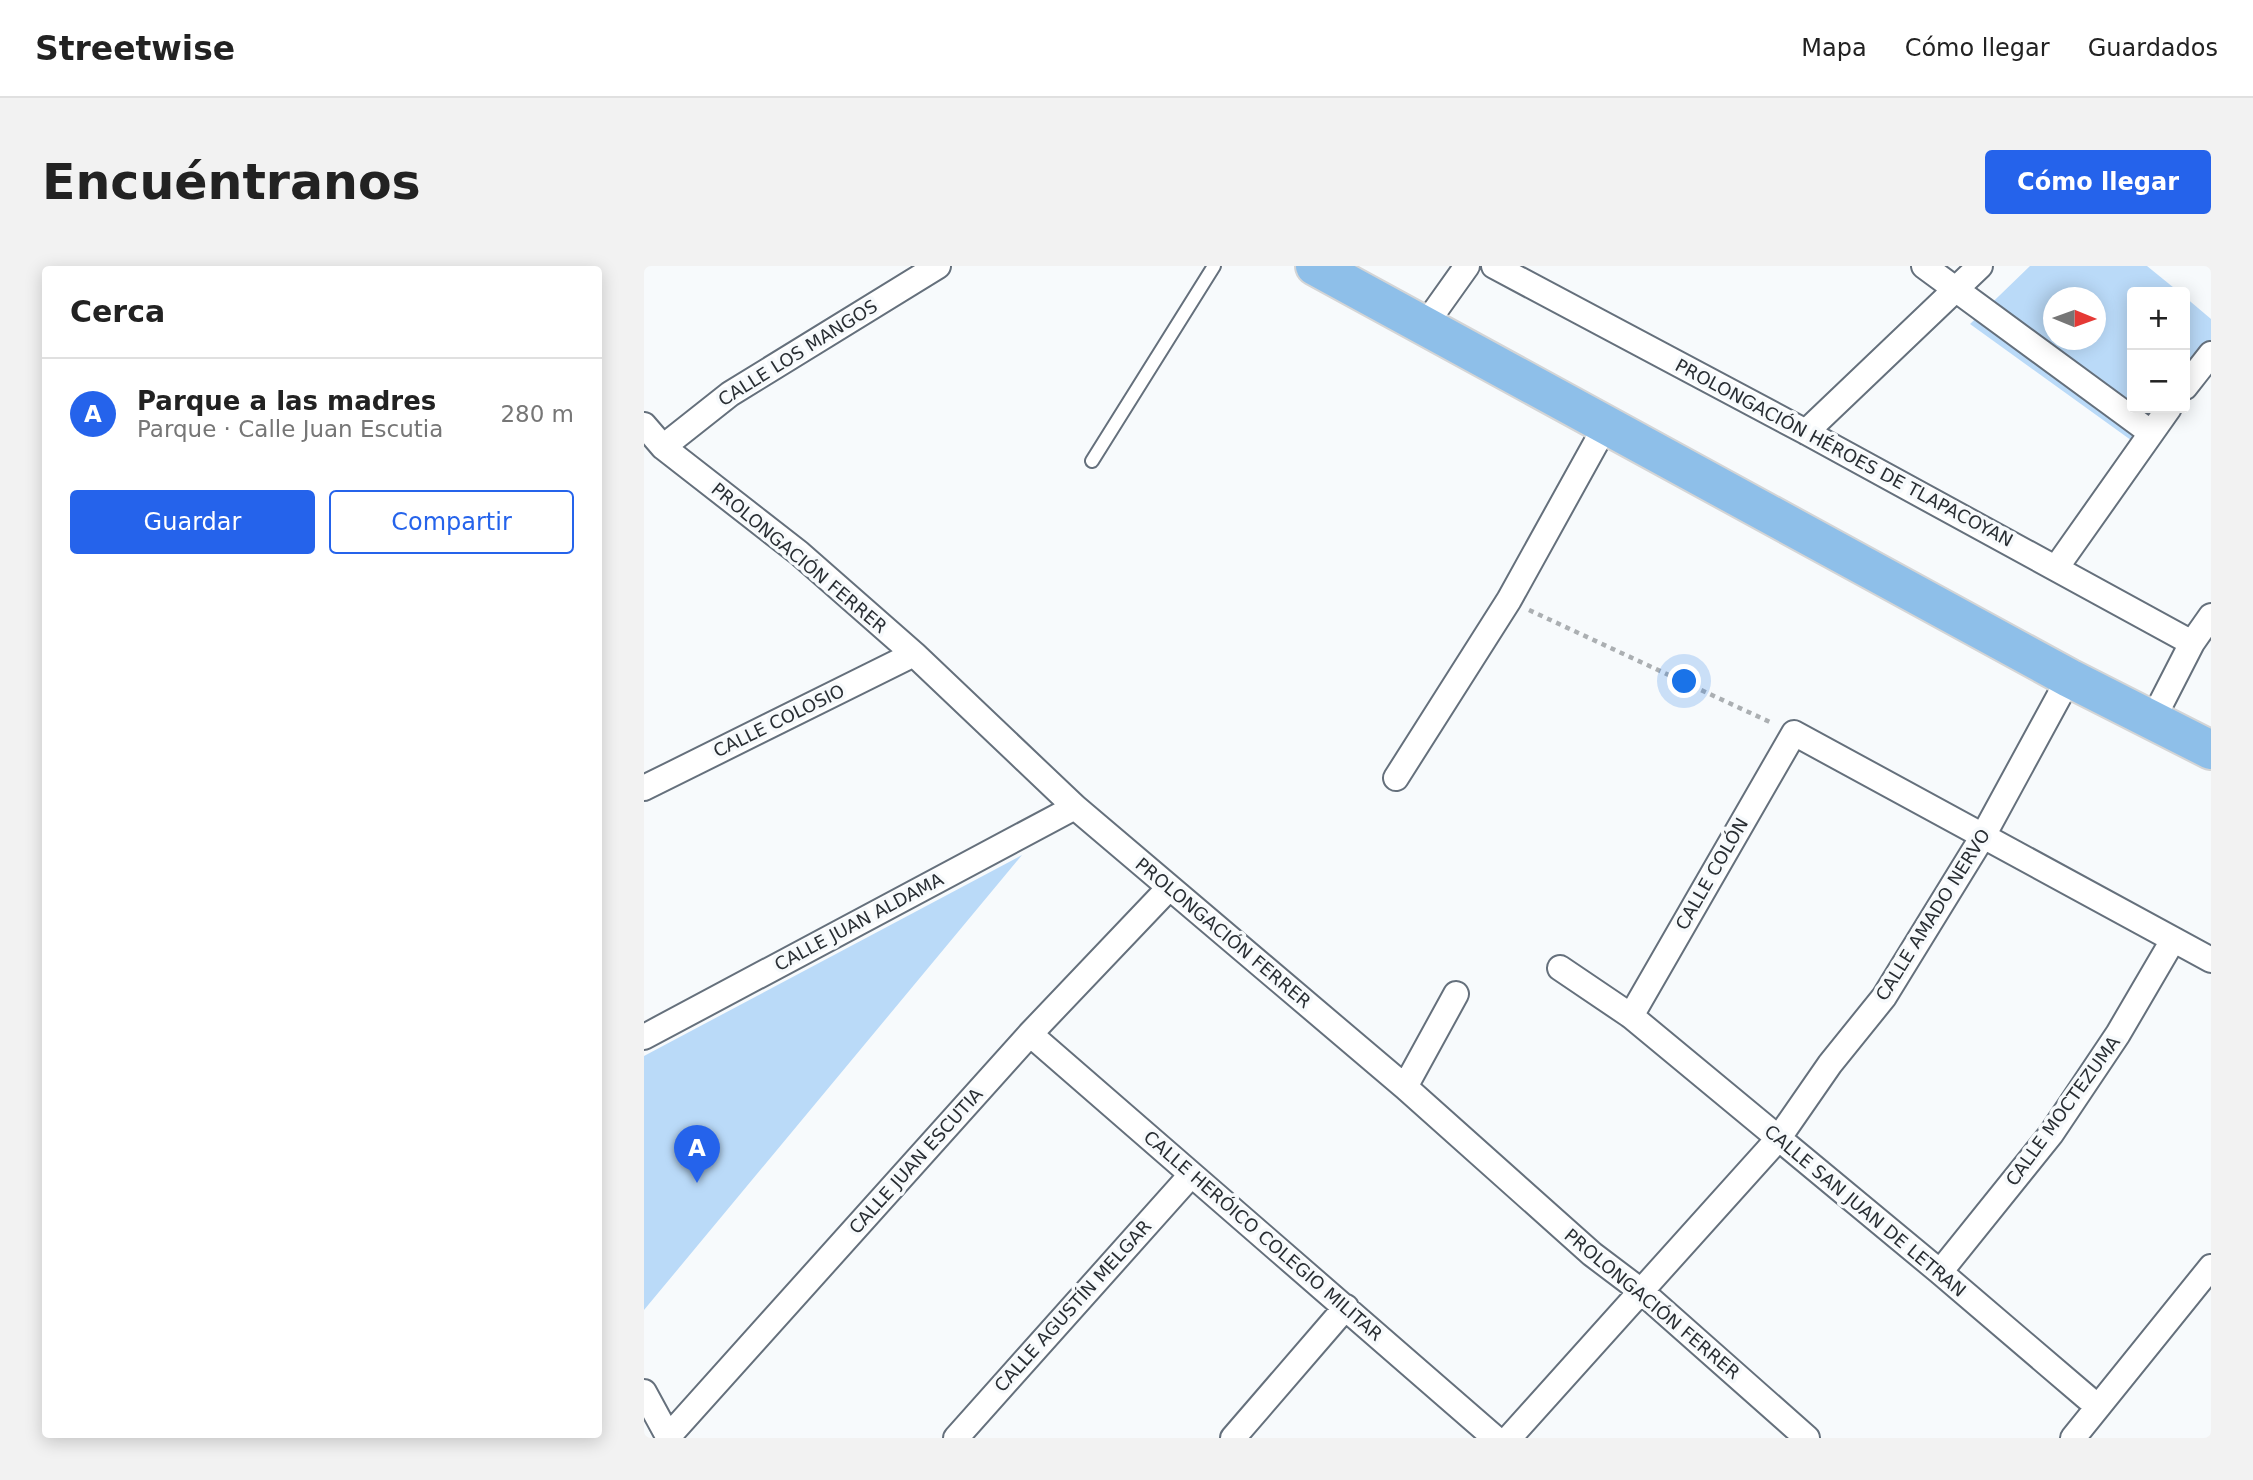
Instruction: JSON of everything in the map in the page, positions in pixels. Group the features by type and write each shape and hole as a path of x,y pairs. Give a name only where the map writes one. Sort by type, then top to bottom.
{"main road":[{"path":"1315,266 2069,678 2211,750"}],"street":[{"name":"CALLE LOS MANGOS","path":"663,447 730,394 938,266"},
{"path":"1425,325 1467,266"},
{"name":"PROLONGACIÓN HÉROES DE TLAPACOYAN","path":"1494,266 1806,432 2192,643"},
{"path":"1924,266 2150,432"},
{"path":"1806,432 1980,266"},
{"path":"2190,381 2211,354"},
{"path":"2056,568 2165,413"},
{"name":"PROLONGACIÓN FERRER","path":"644,425 663,447 799,553 914,654 1075,807 1405,1087 1592,1254 1641,1291 1807,1438"},
{"path":"1396,778 1510,600 1605,425"},
{"path":"2152,720 2192,643 2211,616"},
{"name":"CALLE COLOSIO","path":"644,788 914,654"},
{"name":"CALLE AMADO NERVO","path":"1509,1438 1778,1139 1830,1064 1884,997 1983,836 2069,678"},
{"path":"1794,733 2211,960"},
{"name":"CALLE COLÓN","path":"1631,1016 1794,733"},
{"name":"CALLE JUAN ALDAMA","path":"644,1037 1075,807"},
{"name":"CALLE JUAN ESCUTIA","path":"668,1438 1030,1034 1169,888"},
{"name":"CALLE MOCTEZUMA","path":"1940,1272 2051,1134 2119,1034 2173,940"},
{"name":"CALLE SAN JUAN DE LETRAN","path":"1560,968 1631,1016 2098,1407"},
{"path":"1405,1087 1456,994"},
{"name":"CALLE HERÓICO COLEGIO MILITAR","path":"1030,1034 1495,1438"},
{"name":"CALLE AGUSTÍN MELGAR","path":"956,1438 1191,1175"},
{"path":"2073,1438 2211,1267"},
{"path":"1234,1438 1346,1307"},
{"path":"644,1392 668,1438"}],"lane":[{"path":"1093,461 1214,266"}],"path":[{"path":"1510,600 1794,733"}],"shaded area":[{"path":"2030,266 2147,266 2173,287 2127,287 2127,413 2159,413 2135,443 1970,324"},
{"path":"2190,301 2211,319 2211,348 2190,375"},
{"path":"1022,855 644,1310 644,1056"}],"place":[{"name":"Parque a las madres","path":"697,1183"}]}
